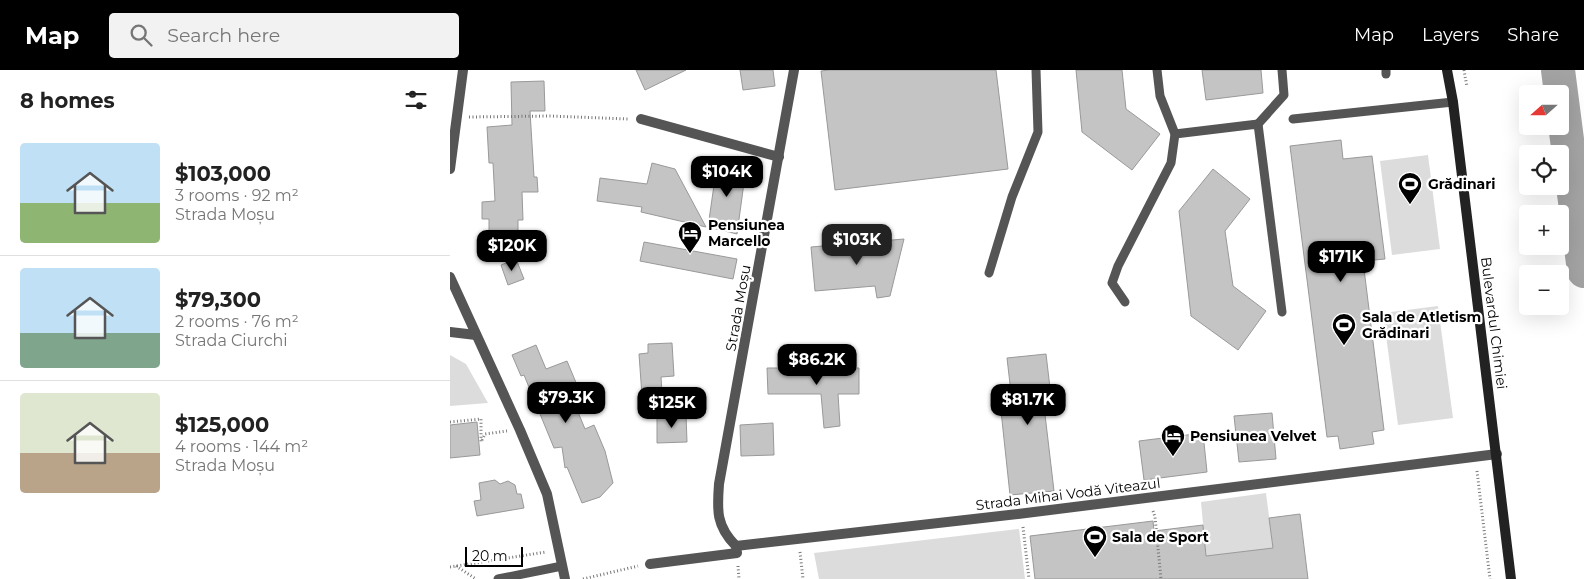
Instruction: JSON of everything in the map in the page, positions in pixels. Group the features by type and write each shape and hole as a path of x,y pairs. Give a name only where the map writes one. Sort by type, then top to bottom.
{"main road":[{"name":"Bulevardul Chimiei","path":"1447,70 1497,454 1511,579"}],"street":[{"path":"450,169 463,70"},
{"name":"Strada Moșu","path":"736,546 724,531 719,520 717,510 719,484 794,70"},
{"path":"641,119 779,157"},
{"path":"450,277 547,494 565,579"},
{"path":"450,332 476,335"},
{"name":"Strada Mihai Vodă Viteazul","path":"650,564 737,553 736,546 1018,514 1497,454"}],"lane":[{"path":"989,273 1012,197 1038,132 1036,70"},
{"path":"1125,302 1112,283 1118,266 1171,163 1175,134 1160,96 1157,70"},
{"path":"1175,134 1258,124 1284,95 1282,70"},
{"path":"1293,118 1452,102"},
{"path":"1258,124 1282,312"},
{"path":"498,579 562,566"}],"path":[{"path":"458,117 550,116 641,119"},
{"path":"450,422 481,419 481,443 485,434 520,430"},
{"path":"1475,458 1490,579"},
{"path":"1155,517 1161,579"},
{"path":"1023,528 1029,579"},
{"path":"798,539 803,579"},
{"path":"450,567 559,550"},
{"path":"583,579 650,564"},
{"path":"456,566 476,579"}],"shaded area":[{"name":"Grădinari","path":"1428,155 1440,249 1392,255 1380,161"},
{"path":"1438,306 1453,418 1398,425 1383,313"},
{"path":"450,355 466,364 488,403 450,406"},
{"path":"1266,493 1273,548 1206,556 1201,502"},
{"path":"1019,529 1025,579 819,579 814,553"}],"building":[{"path":"636,70 686,70 645,90"},
{"path":"740,70 773,70 775,86 743,90"},
{"path":"996,70 1008,169 835,190 821,71"},
{"path":"1076,70 1122,70 1126,109 1160,134 1132,170 1082,132"},
{"path":"1202,70 1261,70 1263,93 1206,100"},
{"path":"544,81 545,111 530,111 534,177 537,177 538,192 522,192 523,220 518,220 518,231 506,231 508,237 489,237 489,219 482,219 482,202 495,201 493,163 489,163 487,127 512,125 511,82"},
{"name":"Sala de Atletism Grădinari","path":"1341,140 1343,159 1372,156 1385,259 1363,261 1384,430 1372,432 1374,444 1340,449 1338,436 1327,437 1290,146"},
{"path":"652,163 675,169 706,227 641,212 642,207 597,201 600,178 647,184"},
{"path":"717,164 746,168 737,234 708,227"},
{"path":"1213,169 1250,199 1225,231 1233,286 1266,311 1238,350 1191,316 1179,211"},
{"path":"904,239 890,296 877,298 875,286 815,291 811,247"},
{"name":"Pensiunea Marcello","path":"644,242 737,259 733,279 640,261"},
{"path":"516,259 524,279 508,285 501,265"},
{"path":"672,343 674,376 661,377 663,409 643,410 639,354 648,353 648,344"},
{"path":"536,345 546,369 567,361 577,385 568,388 585,429 594,425 605,451 613,483 600,497 582,503 567,467 565,468 562,447 554,448 524,375 521,376 512,355"},
{"path":"1046,354 1052,405 1044,406 1054,491 1010,495 1001,411 1013,410 1007,358"},
{"path":"767,368 859,368 859,394 838,394 840,426 824,428 821,394 768,394"},
{"path":"1272,413 1276,459 1239,462 1234,416"},
{"path":"686,415 687,442 657,443 657,416"},
{"path":"477,422 480,455 450,458 450,425"},
{"path":"773,423 774,455 741,456 740,425"},
{"name":"Pensiunea Velvet","path":"1203,433 1207,472 1144,480 1139,441"},
{"path":"495,480 500,484 508,481 515,485 517,494 521,494 524,508 477,516 474,501 481,500 479,483"},
{"path":"1300,514 1308,579 1035,579 1030,536 1153,521 1154,531 1203,525 1206,556 1273,548 1269,518"}],"waterway":[{"path":"1558,70 1584,271"}],"place":[{"name":"Grădinari","path":"1410,205"},
{"name":"Pensiunea Marcello","path":"690,254"},
{"name":"Sala de Atletism Grădinari","path":"1344,346"},
{"name":"Pensiunea Velvet","path":"1173,457"},
{"name":"Sala de Sport","path":"1095,558"}]}
